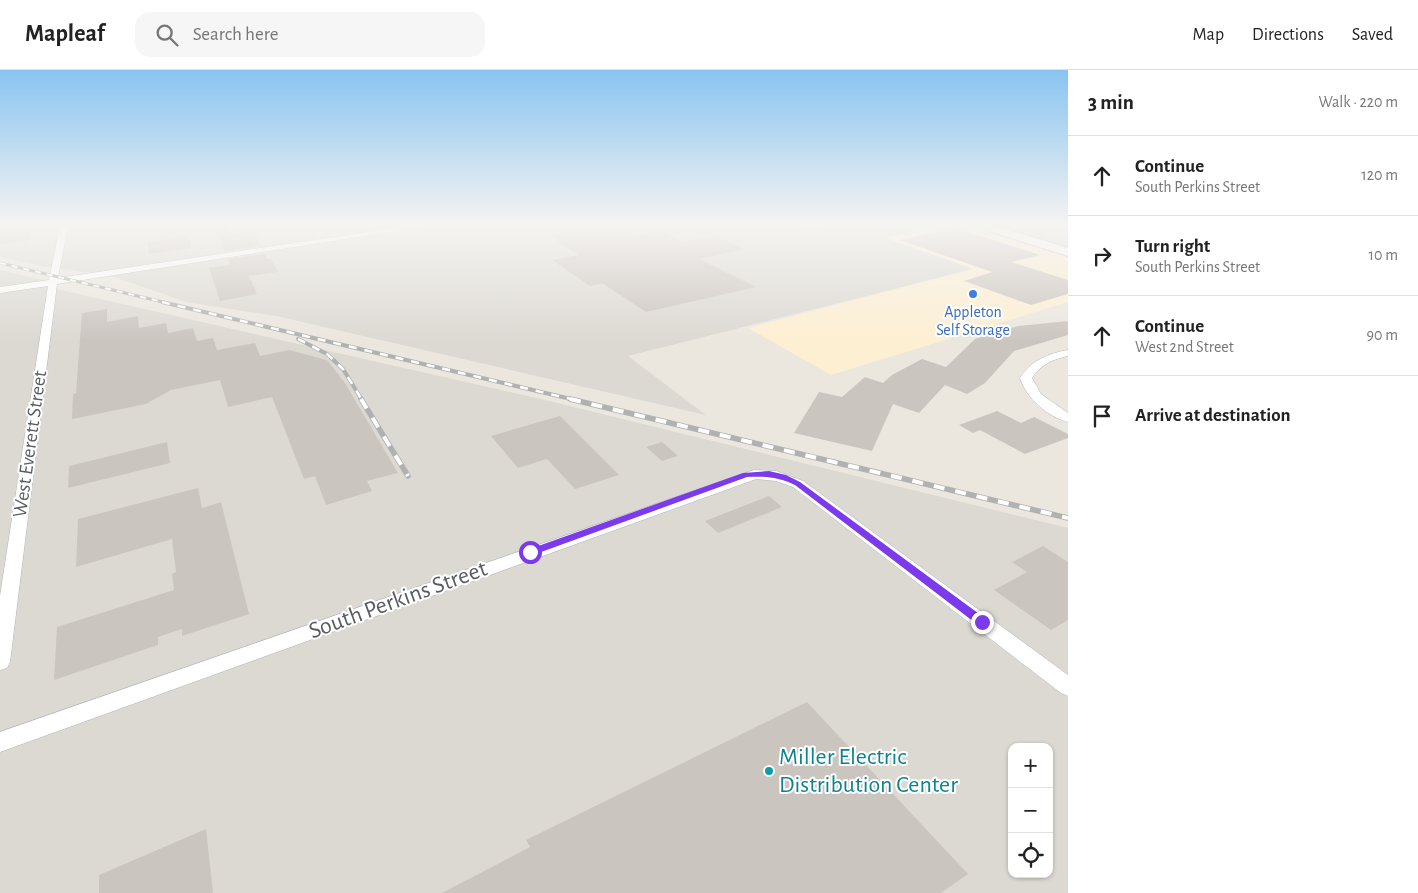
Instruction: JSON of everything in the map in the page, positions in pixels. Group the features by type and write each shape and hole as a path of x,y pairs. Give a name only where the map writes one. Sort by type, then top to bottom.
{"street":[{"name":"West Everett Street","path":"0,662 56,264"},
{"path":"0,290 170,264"},
{"path":"1068,353 1055,355 1037,364 1026,378 1028,387 1038,397 1068,418"},
{"name":"South Perkins Street","path":"0,742 746,475 769,474 784,477 798,484 1068,687"}],"shaded area":[{"path":"35,264 150,264 93,273"},
{"path":"187,264 960,264 973,269 628,356 706,415 276,316 186,302 111,276"},
{"name":"Appleton Self Storage","path":"959,264 1068,264 1068,302 831,375 748,328 972,269"},
{"path":"0,270 53,282 52,288 545,400 1068,528 1068,893 0,893"}],"building":[{"path":"274,264 278,272 249,276 257,294 220,301 209,268 230,265"},
{"path":"558,264 710,264 756,287 646,312 602,283 590,286"},
{"path":"970,264 1019,264 1068,280 1068,294 1031,305 964,281 992,272"},
{"path":"107,309 107,322 138,316 139,328 166,323 168,333 193,328 197,341 213,338 217,350 255,343 260,356 289,350 327,360 345,383 398,473 367,481 372,491 326,505 315,476 304,479 272,397 228,407 220,380 171,390 146,404 72,419 73,394 76,393 82,313"},
{"path":"1068,321 1068,335 1014,351 985,383 967,394 945,385 919,413 893,404 872,451 794,433 819,392 842,397 865,377 883,383 892,375 922,359 946,367 975,339 1018,326"},
{"path":"997,411 1021,423 1034,417 1068,434 1068,438 1025,454 980,430 973,433 959,425"},
{"path":"560,416 619,475 575,489 547,459 518,468 491,436"},
{"path":"167,442 170,463 68,488 69,466"},
{"path":"662,442 678,456 662,461 646,447"},
{"path":"198,488 202,508 221,502 249,614 182,636 182,629 158,637 158,645 54,680 57,627 174,590 172,574 176,572 172,539 76,567 78,519"},
{"path":"769,496 782,507 718,533 705,521"},
{"path":"1043,546 1068,562 1068,620 1051,630 994,590 1027,572 1012,562"},
{"name":"Miller Electric Distribution Center","path":"807,702 968,874 941,893 442,893 530,847 526,840"},
{"path":"206,829 213,893 99,893 99,875"}],"railway":[{"path":"6,264 167,303"},
{"path":"162,302 575,400"},
{"path":"298,339 327,354 343,369 362,400"},
{"path":"361,399 408,476"},
{"path":"570,399 1068,518"}],"place":[{"name":"Appleton Self Storage","path":"973,294"},
{"name":"Miller Electric Distribution Center","path":"769,771"}],"route":[{"path":"530,552 746,475 769,474 784,477 798,484 982,622"}]}
